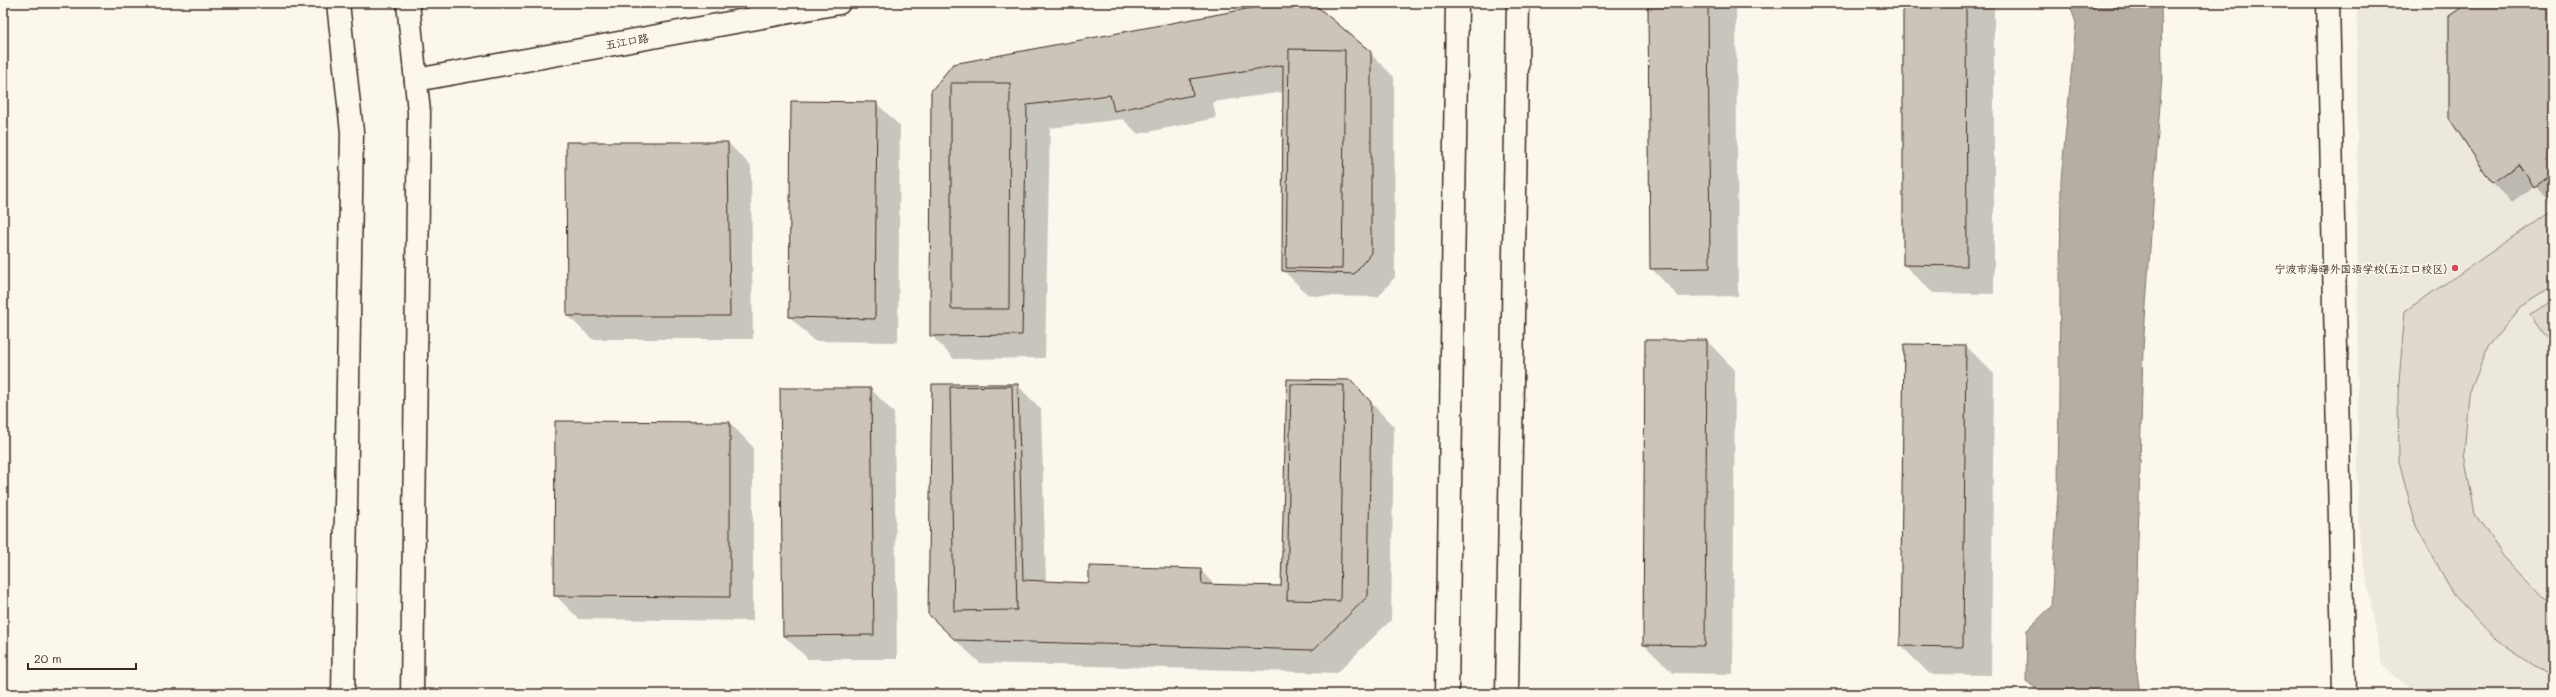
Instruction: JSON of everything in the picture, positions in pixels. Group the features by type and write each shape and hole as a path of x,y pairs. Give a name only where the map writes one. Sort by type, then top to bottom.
{"street":[{"path":"338,3 352,132 343,694"},
{"path":"408,3 419,112 412,694"},
{"name":"五江口路","path":"416,80 839,3"},
{"path":"1447,694 1457,3"},
{"path":"1507,694 1518,3"},
{"path":"2328,3 2344,694"}],"shaded area":[{"path":"2069,3 2161,3 2162,76 2143,349 2135,657 2140,694 2043,694 2026,681 2027,630 2051,607 2058,493 2061,180 2076,23"},
{"name":"宁波市海曙外国语学校(五江口校区)","path":"2357,3 2553,3 2553,694 2416,694 2382,665 2358,532"},
{"path":"2553,210 2553,286 2521,307 2488,347 2469,394 2464,454 2475,514 2503,556 2542,597 2553,603 2553,678 2497,641 2454,595 2416,526 2399,461 2398,393 2405,311"},
{"path":"2553,299 2553,348 2530,315"}],"building":[{"path":"1278,3 1313,3 1371,52 1371,253 1354,274 1282,271 1283,65 1190,79 1193,95 1114,111 1110,95 1027,105 1022,335 930,336 931,91 953,64"},
{"path":"1648,3 1708,3 1710,268 1650,269"},
{"path":"1903,3 1966,3 1967,266 1903,265"},
{"path":"2468,3 2553,3 2553,174 2534,187 2519,164 2492,183 2449,118 2449,16"},
{"path":"1289,49 1345,50 1342,269 1286,268"},
{"path":"951,83 1010,83 1009,309 951,309"},
{"path":"791,101 877,102 875,319 789,317"},
{"path":"566,142 728,142 730,316 567,316"},
{"path":"1645,340 1707,340 1705,646 1643,645"},
{"path":"1904,344 1966,345 1963,647 1900,646"},
{"path":"1287,379 1351,380 1371,402 1368,596 1313,650 955,640 928,614 932,384 1018,384 1023,580 1089,583 1089,566 1201,569 1202,584 1281,586"},
{"path":"1291,384 1344,385 1340,601 1287,600"},
{"path":"1012,386 1017,610 954,611 950,387"},
{"path":"780,388 871,388 874,635 783,636"},
{"path":"555,421 730,422 730,597 554,596"}],"place":[{"name":"宁波市海曙外国语学校(五江口校区)","path":"2455,268"}]}
